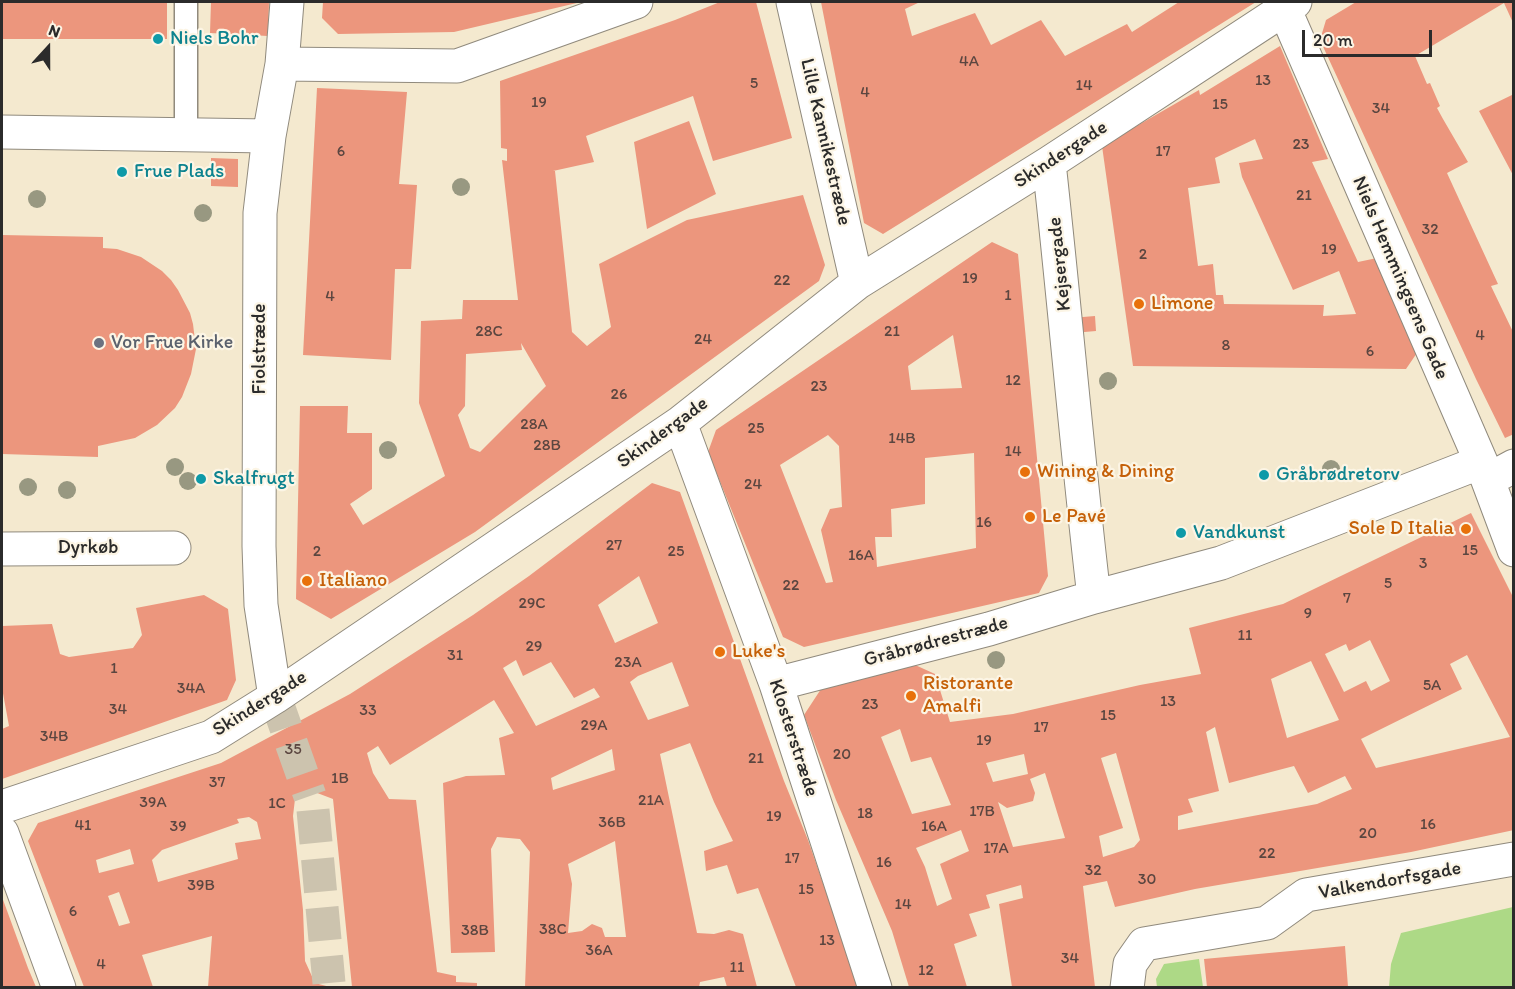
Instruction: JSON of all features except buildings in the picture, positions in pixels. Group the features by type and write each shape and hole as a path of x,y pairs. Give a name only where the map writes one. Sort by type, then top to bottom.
{"street":[{"name":"Fiolstræde","path":"275,697 261,605 259,546 260,213 269,136 282,64 287,2"},
{"path":"282,64 457,66 636,2"},
{"name":"Lille Kannikestræde","path":"793,2 857,283"},
{"name":"Skindergade","path":"2,807 211,737 275,697 680,423 857,283 1049,163 1289,5"},
{"name":"Niels Hemmingsens Gade","path":"1289,5 1494,469 1514,550"},
{"path":"2,132 269,136"},
{"name":"Kejsergade","path":"1049,163 1094,597"},
{"name":"Klosterstræde","path":"680,423 776,684 875,987"},
{"path":"1094,597 1221,563 1494,469"},
{"name":"Dyrkøb","path":"2,549 174,548"},
{"name":"Gråbrødrestræde","path":"776,684 989,629 1094,597"},
{"path":"2,833 59,987"},
{"name":"Valkendorfsgade","path":"1127,987 1130,964 1144,944 1267,923 1306,895 1514,859"}],"lane":[{"path":"186,2 186,135"}],"green space":[{"path":"1513,907 1513,987 1389,987 1391,964 1401,933"},
{"path":"1199,959 1203,987 1157,987 1156,979 1164,964"}],"tunnel":[{"path":"275,697 310,796"},
{"path":"313,810 329,983"}],"place":[{"name":"Niels Bohr","path":"158,39"},
{"name":"Frue Plads","path":"122,172"},
{"name":"Limone","path":"1139,304"},
{"name":"Vor Frue Kirke","path":"99,343"},
{"name":"Wining & Dining","path":"1025,472"},
{"name":"Gråbrødretorv","path":"1264,475"},
{"name":"Skalfrugt","path":"201,479"},
{"name":"Le Pavé","path":"1030,517"},
{"name":"Sole D Italia","path":"1466,529"},
{"name":"Vandkunst","path":"1181,533"},
{"name":"Italiano","path":"307,581"},
{"name":"Luke's","path":"720,652"},
{"name":"Ristorante Amalfi","path":"911,696"}]}
